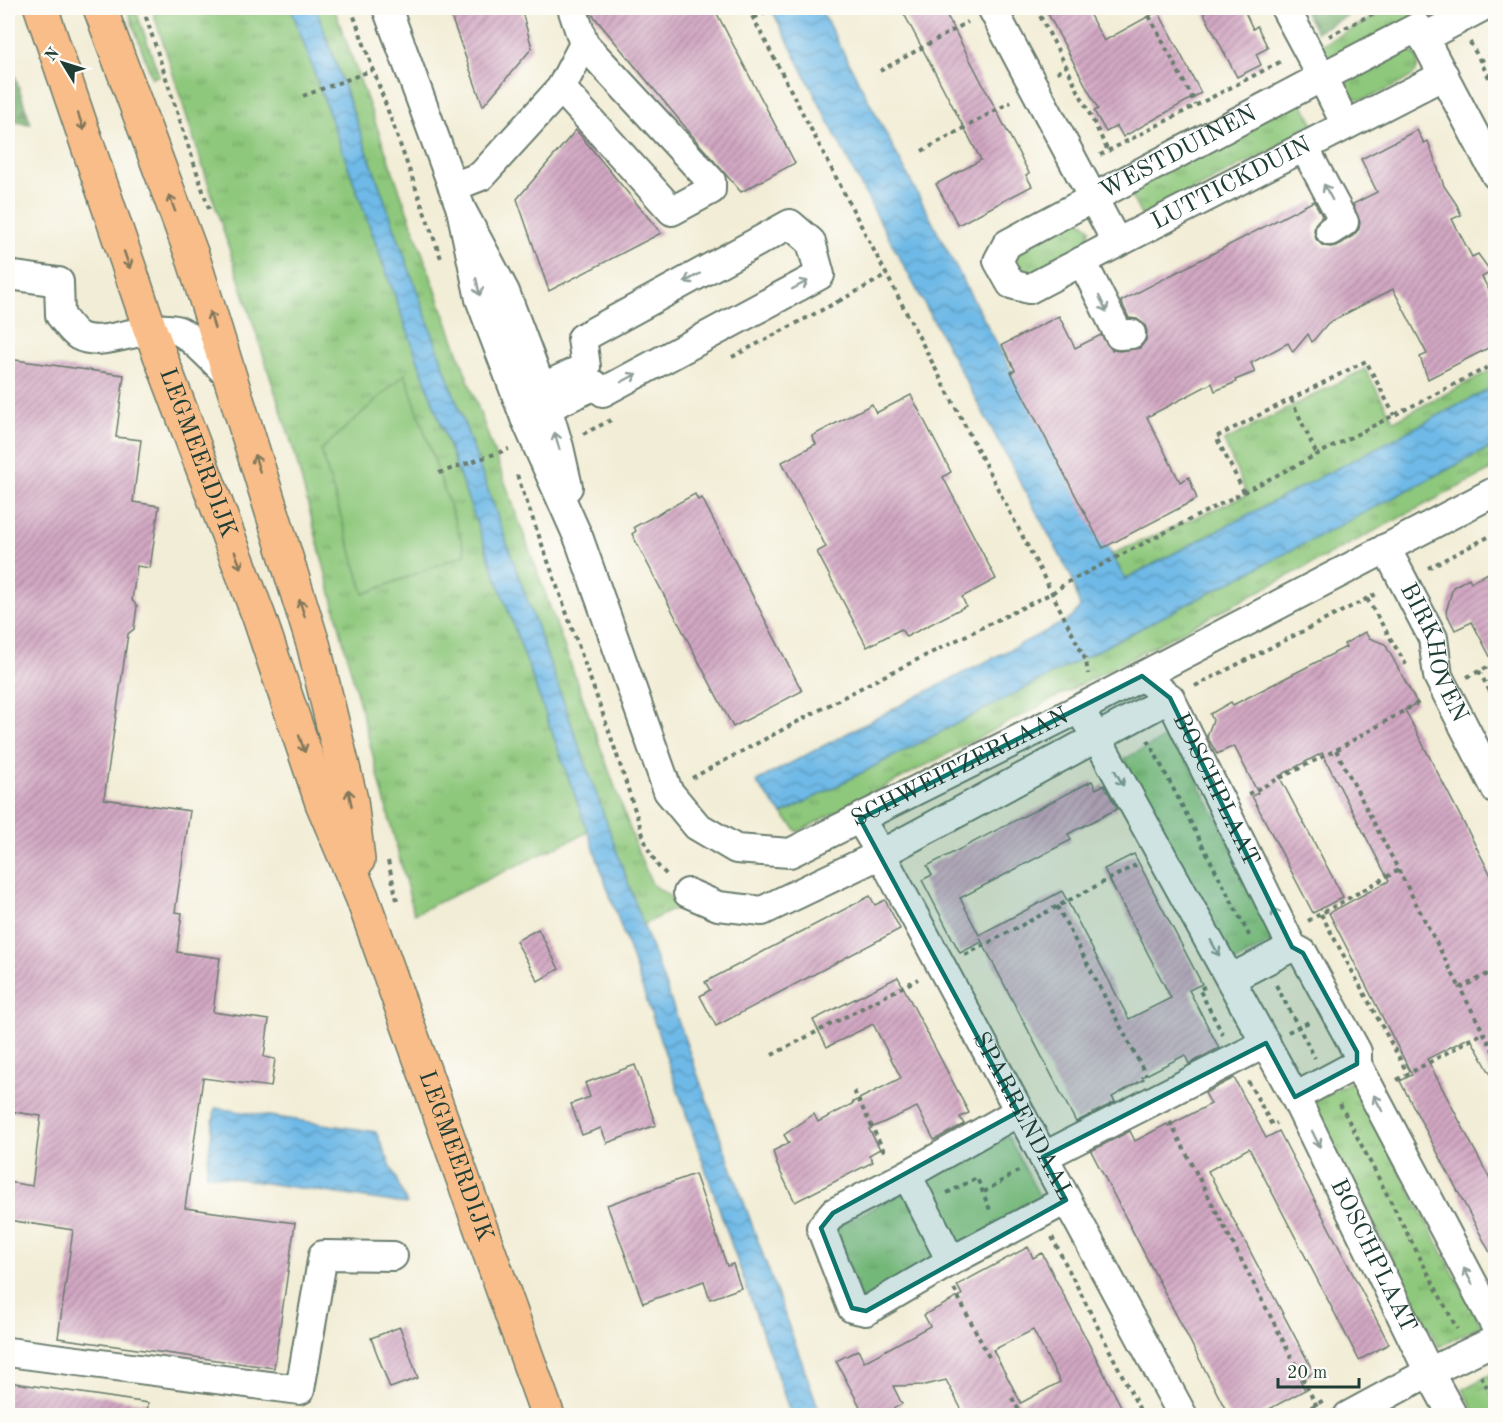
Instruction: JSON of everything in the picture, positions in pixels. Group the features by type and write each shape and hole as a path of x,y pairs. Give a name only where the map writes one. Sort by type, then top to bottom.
{"main road":[{"name":"LEGMEERDIJK","path":"41,8 150,329 259,617 322,803 362,897 548,1416"},
{"name":"LEGMEERDIJK","path":"100,8 193,258 314,647 351,800 362,897"}],"street":[{"name":"SCHWEITZERLAAN","path":"387,8 457,198 505,292 533,403 559,447 579,539 668,791 697,826 736,849 790,853 1079,709 1496,490"},
{"path":"561,88 672,211 711,190 711,181 584,44 572,8"},
{"name":"WESTDUINEN","path":"992,8 1094,198 1322,77"},
{"path":"1285,8 1346,125"},
{"path":"1322,77 1468,14"},
{"path":"1420,33 1496,175"},
{"path":"457,198 481,176 561,88 584,44"},
{"name":"LUTTICKDUIN","path":"1094,198 1007,244 998,261 1011,284 1029,288 1444,75"},
{"path":"1304,147 1344,222 1330,231"},
{"path":"1094,198 1117,243"},
{"path":"790,224 811,242 820,275 603,392 591,376 582,339 790,224"},
{"path":"1082,261 1119,335 1131,334"},
{"path":"8,275 58,282 60,315 79,336 101,340 150,329 178,330 229,376"},
{"path":"533,403 591,376"},
{"name":"BIRKHOVEN","path":"1386,548 1433,638 1438,676 1496,789"},
{"name":"BOSCHPLAAT","path":"1142,676 1170,698 1289,940 1303,953 1357,1052 1358,1064 1496,1328"},
{"name":"SCHWEITZERLAAN","path":"688,893 718,906 762,911 881,854 1170,698"},
{"name":"BOSCHPLAAT","path":"1079,709 1232,978 1295,1096 1452,1416"},
{"name":"SPARRENDAAL","path":"860,819 881,854 1183,1416"},
{"path":"1232,978 1263,962 1289,940"},
{"path":"1043,1157 1266,1043"},
{"path":"1295,1096 1358,1064"},
{"path":"1018,1112 903,1177 833,1213 821,1228 852,1308 866,1311 946,1263 1066,1200"},
{"path":"903,1177 922,1205 946,1263"},
{"path":"8,1352 300,1390 323,1255 393,1256"},
{"path":"1348,1416 1429,1372 1496,1340"}],"path":[{"path":"748,8 1086,662"},
{"path":"754,18 774,8"},
{"path":"880,71 992,8"},
{"path":"1036,8 1108,151"},
{"path":"1145,8 1196,105"},
{"path":"1077,167 1384,8"},
{"path":"1468,14 1480,61 1492,83 1496,111"},
{"path":"1480,61 1496,53"},
{"path":"922,151 1035,89 1066,66"},
{"path":"303,96 374,70"},
{"path":"820,275 841,300 886,275"},
{"path":"1244,492 1216,437 1366,361 1394,415"},
{"path":"668,791 872,682 1052,593 1068,582 1496,363"},
{"path":"1291,399 1317,455"},
{"path":"439,473 508,449"},
{"path":"1170,698 1496,533"},
{"path":"1367,598 1408,668"},
{"path":"1479,671 1496,703"},
{"path":"1223,807 1336,750 1444,688"},
{"path":"1136,716 1469,1353"},
{"path":"1336,750 1496,1056"},
{"path":"772,1054 1161,852"},
{"path":"1289,940 1321,914 1398,870"},
{"path":"1057,906 1322,1416"},
{"path":"1321,914 1408,1074"},
{"path":"1460,988 1496,970"},
{"path":"1373,1093 1483,1033"},
{"path":"854,1091 903,1177"},
{"path":"922,1205 977,1178 984,1192 1043,1157"},
{"path":"1040,1214 1143,1416"},
{"path":"946,1263 991,1361"},
{"path":"1012,1398 1022,1416"}],"highlighted area":[{"path":"1142,676 1170,698 1292,947 1303,953 1357,1052 1357,1064 1295,1097 1266,1043 1043,1157 1066,1200 866,1311 852,1308 821,1228 833,1213 1018,1112 860,819"}],"green space":[{"path":"127,8 135,8 159,75 152,78"},
{"path":"152,8 291,8 588,832 414,914 294,451"},
{"path":"316,8 334,8 639,854 652,884 682,905 643,925"},
{"path":"1303,8 1362,8 1316,32"},
{"path":"1391,8 1439,8 1325,67 1315,48"},
{"path":"1405,50 1412,52 1418,58 1417,70 1413,75 1366,98 1354,98 1345,91 1347,76"},
{"path":"8,55 31,124 8,121"},
{"path":"1300,99 1315,127 1142,217 1127,188"},
{"path":"1072,219 1081,221 1090,228 1088,242 1084,249 1060,263 1041,270 1032,272 1016,267 1015,253"},
{"path":"1495,368 1495,386 1125,579 1112,554 1247,495 1224,441 1365,369 1394,421"},
{"path":"405,374 466,554 364,594 321,450"},
{"path":"1495,445 1495,468 798,832 782,814"},
{"path":"1173,734 1279,938 1231,964 1124,759"},
{"path":"1352,1081 1481,1325 1439,1347 1310,1103"},
{"path":"1008,1136 1043,1203 957,1248 922,1182"},
{"path":"906,1191 940,1257 861,1301 834,1228"},
{"path":"1495,1372 1495,1415 1476,1415 1463,1389"}],"water":[{"path":"291,8 316,8 631,891 821,1415 791,1415 588,832"},
{"path":"771,8 820,8 969,292 1125,579 1495,386 1495,445 782,814 757,781 1072,618 1080,607 1072,578 862,188"},
{"path":"215,1108 376,1132 407,1204 206,1174"}],"building":[{"path":"448,8 521,8 532,48 483,106"},
{"path":"589,8 714,8 795,163 741,192"},
{"path":"901,8 943,8 1029,173 1026,175 1032,186 958,225 936,184 981,160"},
{"path":"1045,8 1086,8 1104,41 1158,11 1201,93 1123,137 1117,126 1106,132 1094,111 1098,109"},
{"path":"1201,8 1243,8 1253,29 1257,26 1268,48 1256,54 1261,65 1237,77"},
{"path":"576,130 661,233 549,291 517,199"},
{"path":"1417,130 1424,143 1428,141 1444,186 1461,215 1452,219 1472,257 1478,254 1491,272 1482,277 1496,303 1496,344 1428,379 1420,357 1427,354 1393,289 1328,323 1312,342 1308,334 1293,352 1288,343 1251,363 1255,372 1235,380 1236,382 1215,391 1212,383 1147,417 1180,482 1189,477 1197,499 1103,548 1011,372 1015,370 1002,345 1059,316 1075,348 1101,335 1112,350 1140,348 1146,340 1145,325 1137,319 1129,318 1121,301 1314,201 1322,216 1315,224 1316,239 1323,246 1339,245 1359,229 1360,222 1353,204 1377,192 1361,159"},
{"path":"8,359 124,375 116,437 141,440 133,502 159,506 150,568 137,566 132,600 137,606 134,629 128,634 104,799 190,811 175,912 182,913 177,952 220,958 213,1012 269,1020 264,1057 275,1059 271,1087 203,1078 185,1208 295,1223 274,1368 58,1338 73,1230 8,1220 8,1182 32,1186 41,1116 8,1111"},
{"path":"911,395 951,472 943,477 996,579 962,597 966,606 906,637 901,629 867,647 817,552 826,547 782,462 816,444 812,436 872,404 876,413"},
{"path":"695,494 698,500 702,498 802,691 733,727 632,534 636,531 634,527"},
{"path":"1496,569 1496,668 1472,622 1455,630 1446,612 1453,587 1469,578 1471,582"},
{"path":"1365,632 1369,638 1385,644 1417,703 1405,710 1496,885 1496,1084 1470,1037 1427,1059 1496,1191 1496,1264 1400,1081 1412,1075 1329,913 1389,881 1322,753 1279,776 1343,897 1313,913 1252,796 1258,793 1234,746 1217,754 1207,736 1213,720 1210,714 1231,702 1233,705 1346,647 1344,644"},
{"path":"1092,781 1096,789 1104,785 1117,809 1068,834 1071,840 960,898 979,935 1062,891 1129,1019 1171,998 1104,869 1134,854 1202,984 1189,990 1219,1048 1189,1064 1185,1055 1142,1077 1144,1079 1112,1097 1115,1102 1076,1122 980,938 982,942 960,953 922,880 932,875 927,866"},
{"path":"870,896 875,905 885,900 900,929 716,1026 700,996 710,990 705,982"},
{"path":"538,929 559,969 538,981 516,941"},
{"path":"898,977 969,1113 960,1117 964,1124 934,1140 917,1107 869,1129 880,1149 869,1155 873,1162 795,1202 777,1165 773,1151 789,1143 784,1135 814,1114 818,1122 901,1078 873,1024 827,1047 813,1020"},
{"path":"635,1065 656,1125 607,1143 601,1128 582,1135 571,1104 590,1097 585,1083"},
{"path":"1234,1078 1266,1138 1279,1131 1389,1344 1359,1360 1249,1148 1208,1171 1314,1373 1300,1380 1305,1390 1256,1416 1229,1416 1091,1151 1130,1131 1135,1141 1167,1124 1168,1126 1211,1104 1205,1093"},
{"path":"695,1174 727,1266 733,1264 741,1288 710,1299 704,1281 643,1303 607,1205"},
{"path":"1028,1247 1033,1258 1042,1253 1126,1416 965,1416 946,1380 925,1385 893,1386 902,1404 880,1416 865,1416 836,1361 858,1350 864,1362 930,1326 924,1315 962,1295 957,1285","holes":["1033,1330 1060,1382 1021,1403 993,1350"]},
{"path":"400,1327 418,1378 390,1388 371,1338"},
{"path":"8,1382 148,1403 147,1416 8,1416"}]}
